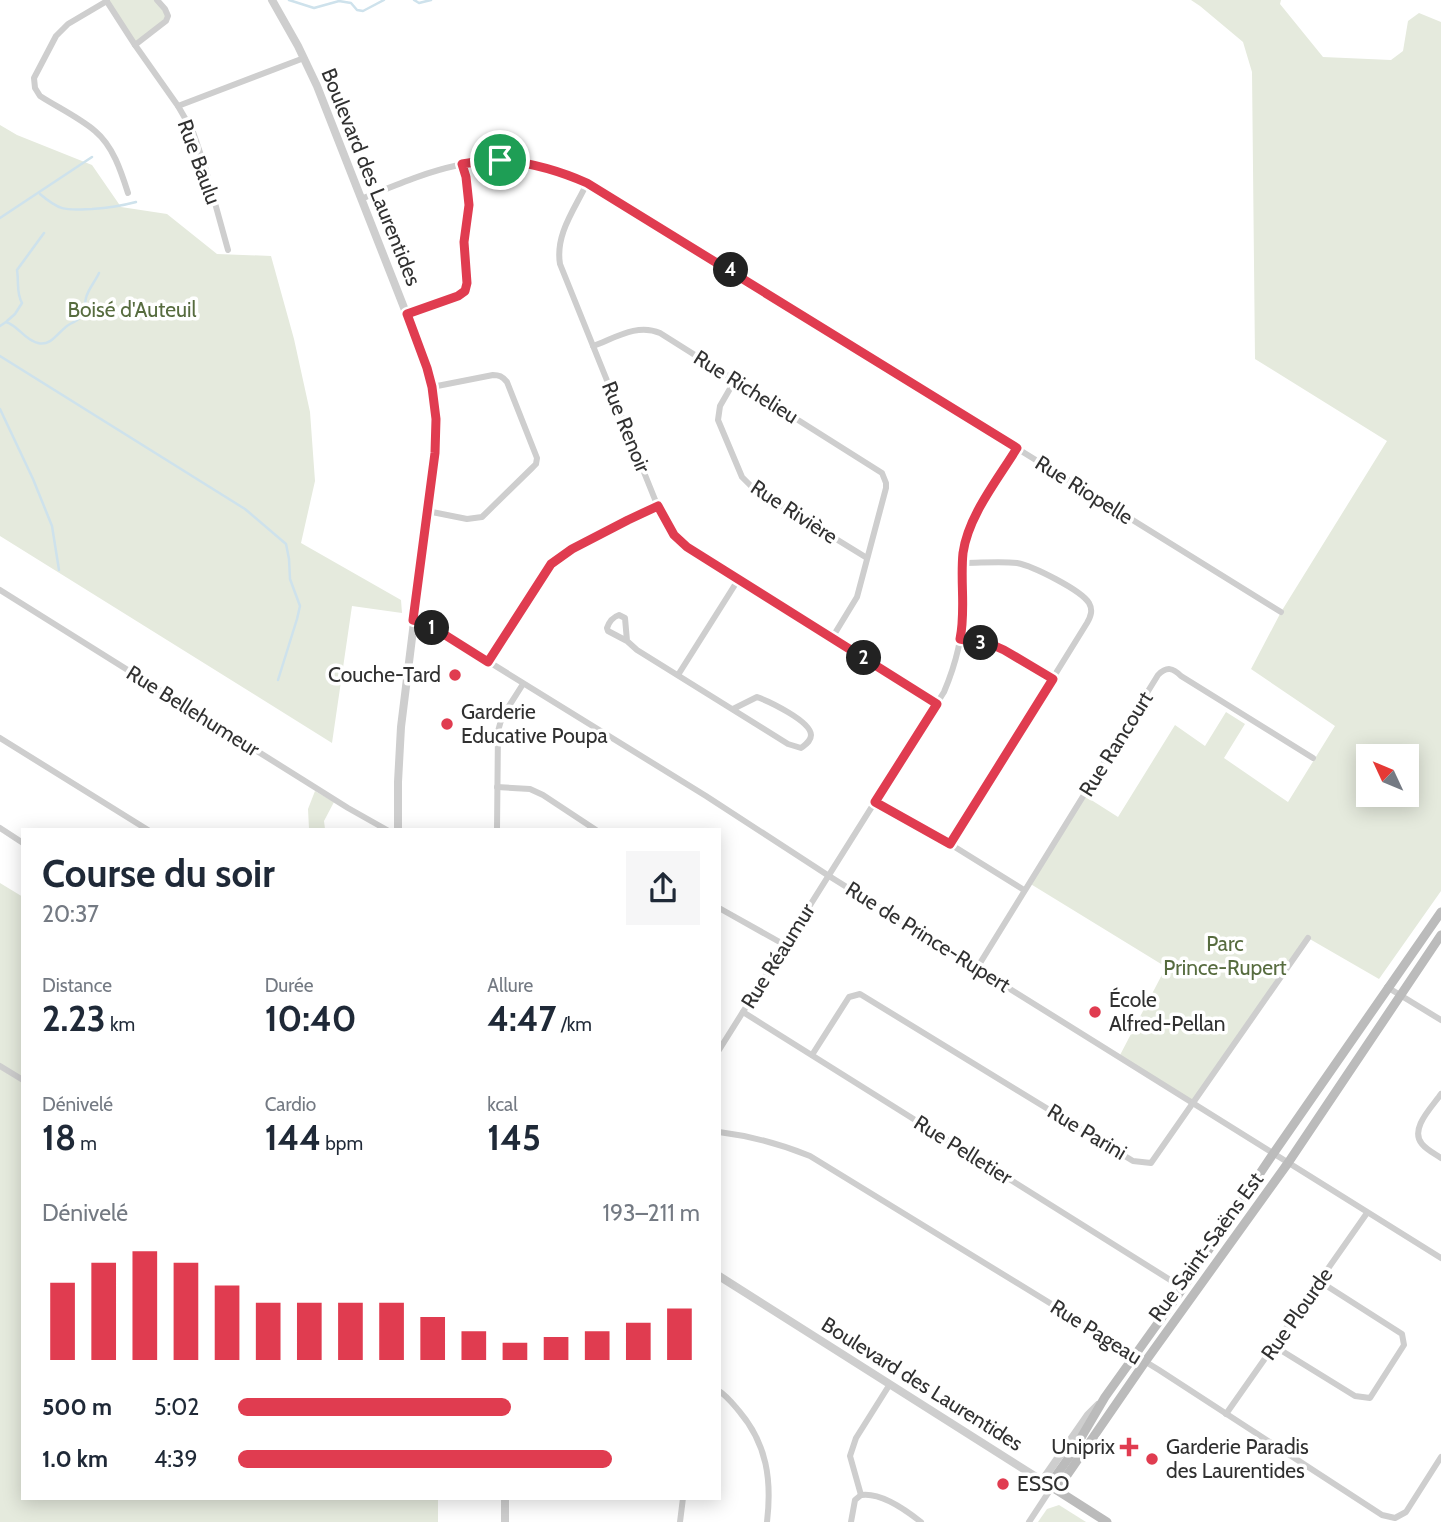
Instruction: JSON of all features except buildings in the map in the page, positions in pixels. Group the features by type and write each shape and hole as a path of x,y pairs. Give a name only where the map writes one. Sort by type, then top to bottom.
{"main road":[{"name":"Rue Saint-Saëns Est","path":"1052,1487 1055,1477 1105,1397 1441,912"},
{"name":"Rue Saint-Saëns Est","path":"1052,1487 1063,1481 1288,1163 1441,935"},
{"name":"Boulevard des Laurentides","path":"1052,1487 1107,1522"}],"street":[{"path":"107,0 68,24 56,36 34,78 35,88 40,96 95,130 105,141 122,172 128,192"},
{"name":"Rue Baulu","path":"107,0 193,132 228,250"},
{"path":"135,45 166,21 168,16 157,0"},
{"name":"Boulevard des Laurentides","path":"272,0 317,86 425,362 436,411 436,436 400,739 398,828"},
{"path":"178,106 304,58"},
{"name":"Rue Riopelle","path":"361,199 439,170 488,160 541,166 587,183 1281,612"},
{"path":"407,314 465,291 467,283 464,242 469,205 462,164"},
{"name":"Rue Renoir","path":"587,183 564,228 559,245 561,264 668,525 687,547 937,704"},
{"name":"Rue Richelieu","path":"593,346 636,330 652,329 877,468 882,472 886,483 866,558"},
{"path":"427,511 467,519 482,517 536,464 537,458 503,377 493,375 432,387"},
{"name":"Rue Rivière","path":"735,380 720,406 718,420 742,477 753,488 866,558"},
{"name":"Rue Réaumur","path":"721,1048 948,683 960,639 964,608 962,563 966,538 972,522 1017,448"},
{"path":"488,662 551,564 572,549 658,506"},
{"path":"832,638 854,603 866,558"},
{"path":"950,844 1091,614 1090,604 1083,597 1045,572 1028,565 1009,562 962,563"},
{"path":"678,675 738,580"},
{"name":"Rue Bellehumeur","path":"0,590 383,828"},
{"name":"Rue de Prince-Rupert","path":"413,620 426,623 706,796 829,876 1441,1258"},
{"path":"960,639 995,646 1053,679"},
{"path":"627,641 637,650 788,744 801,748 811,737 806,725 773,703 757,697 733,709"},
{"name":"Rue Rancourt","path":"977,968 1163,670 1175,670 1313,758"},
{"path":"497,828 498,730 502,717 523,684"},
{"path":"0,738 145,828"},
{"path":"497,787 530,789 593,828"},
{"path":"875,802 1024,890"},
{"path":"0,828 21,841"},
{"path":"721,909 785,945"},
{"name":"Rue Parini","path":"812,1055 849,997 860,993 1133,1161 1151,1163 1308,938"},
{"path":"1387,987 1441,1020"},
{"name":"Rue Pelletier","path":"743,1012 1183,1288"},
{"path":"0,1066 21,1079"},
{"path":"1441,1094 1419,1127 1417,1136 1421,1143 1441,1158"},
{"name":"Rue Pageau","path":"721,1132 782,1144 810,1156 1134,1355 1382,1515 1395,1518 1406,1512 1440,1460"},
{"name":"Rue Plourde","path":"1226,1414 1367,1213"},
{"name":"Boulevard des Laurentides","path":"721,1277 1052,1487"},
{"path":"1274,1346 1355,1396 1370,1398 1404,1345 1402,1334 1319,1281"},
{"path":"861,1495 850,1456 856,1438 890,1384"},
{"path":"721,1392 746,1419 756,1435 764,1457 769,1483 767,1522"},
{"name":"Rue Saint-Saëns Est","path":"1042,1481 1088,1415 1105,1397"},
{"path":"1029,1522 1052,1487"},
{"path":"850,1522 855,1500 870,1493 907,1511 921,1522"},
{"path":"505,1500 505,1522"},
{"path":"680,1522 683,1500"}],"green space":[{"path":"106,0 157,0 168,16 135,45"},
{"name":"Parc Prince-Rupert","path":"1191,0 1281,0 1280,4 1323,57 1391,60 1403,51 1408,21 1419,13 1441,22 1441,891 1379,979 1308,938 1193,1103 1119,1057 1166,967 1029,883 1085,796 1118,817 1175,725 1205,746 1226,712 1245,724 1224,758 1288,802 1335,726 1251,669 1281,612 1387,441 1255,359 1252,72 1243,42"},
{"name":"Boisé d'Auteuil","path":"0,125 17,135 92,165 121,207 167,214 217,254 271,256 294,339 310,412 315,481 301,543 401,600 402,613 352,606 332,743 0,536"},
{"path":"315,791 334,802 324,821 325,828 309,828 308,809"},
{"path":"0,883 21,896 21,1500 438,1500 438,1522 0,1522"},
{"path":"1059,1505 1086,1522 1038,1522 1047,1509"}],"waterway":[{"path":"289,0 314,8 339,1 351,3 357,10 363,11 384,0"},
{"path":"414,0 419,3 431,0"},
{"path":"0,218 92,157"},
{"path":"40,194 53,204 70,209 103,208 136,202"},
{"path":"7,321 22,303 18,291 17,270 44,233"},
{"path":"0,326 6,322 33,341 43,344 48,342 82,316 85,300 99,273"},
{"path":"0,356 245,509 286,544 290,579 300,606 278,680"},
{"path":"0,409 52,526 59,570"}],"place":[{"name":"Couche-Tard","path":"455,675"},
{"name":"Garderie Educative Poupa","path":"447,724"},
{"name":"École Alfred-Pellan","path":"1095,1012"},
{"name":"Uniprix","path":"1129,1447"},
{"name":"Garderie Paradis des Laurentides","path":"1152,1459"},
{"name":"ESSO","path":"1003,1484"}],"route":[{"path":"500,160 541,166 587,183 1017,448 972,522 966,538 962,563 964,608 960,639 995,646 1053,679 950,844 875,802 937,704 687,547 674,535 658,506 572,549 551,564 488,662 426,623 413,620 435,453 436,419 427,368 407,314 465,291 467,283 464,242 469,205 462,164 500,160"}]}
